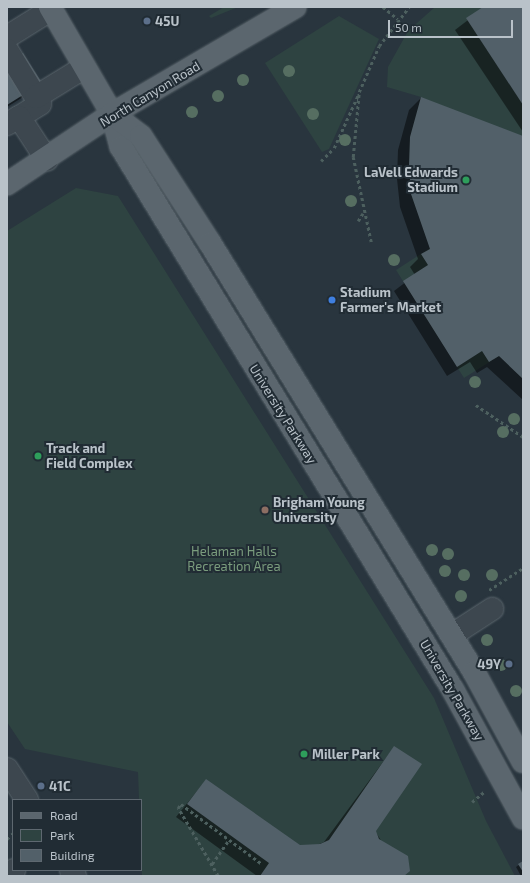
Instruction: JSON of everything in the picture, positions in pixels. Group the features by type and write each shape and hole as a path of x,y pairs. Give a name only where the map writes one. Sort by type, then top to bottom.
{"main road":[{"name":"North Canyon Road","path":"7,184 47,160 112,114 295,7"},
{"name":"University Parkway","path":"51,8 112,114 125,154 518,794 523,818"},
{"name":"University Parkway","path":"112,114 141,136 210,243 452,635 523,762"}],"lane":[{"path":"7,37 51,8"},
{"path":"7,50 40,104 13,120 47,160"},
{"path":"36,97 85,67"},
{"path":"452,635 492,608"},
{"path":"7,769 26,799"}],"path":[{"path":"384,7 398,19"},
{"path":"321,161 334,148 379,46 398,19 409,7"},
{"path":"359,92 353,157 363,213 371,242"},
{"path":"358,221 363,213"},
{"path":"476,405 523,437"},
{"path":"472,802 485,791"},
{"path":"218,876 178,808 181,804 262,864"},
{"path":"211,864 229,840"}],"green space":[{"path":"224,7 238,7 211,18 209,16"},
{"name":"LaVell Edwards Stadium","path":"435,7 523,7 523,379 499,356 464,378 396,270 430,248 411,194 409,166 410,137 421,97 387,87 388,67 408,31"},
{"path":"339,16 379,39 329,149 322,152 265,63"},
{"name":"Helaman Halls Recreation Area","path":"76,188 118,196 434,698 486,821 515,876 142,876 142,799 139,799 138,772 25,749 7,722 7,231"}],"building":[{"path":"483,7 523,7 523,105 466,18"},
{"path":"23,53 42,83 7,105 7,64"},
{"name":"LaVell Edwards Stadium","path":"421,97 523,136 523,379 499,356 489,362 482,351 457,367 403,281 428,265 421,254 430,249 411,194 409,166 410,137"},
{"name":"Miller Park","path":"394,746 422,764 376,831 379,839 408,856 410,871 404,876 260,876 269,863 187,804 206,779 300,845 320,844 329,840"},
{"path":"523,861 523,872 518,864"}],"place":[{"name":"45U","path":"147,21"},
{"name":"LaVell Edwards Stadium","path":"466,180"},
{"name":"Stadium Farmer's Market","path":"332,300"},
{"name":"Track and Field Complex","path":"38,456"},
{"name":"Brigham Young University","path":"265,510"},
{"name":"49Y","path":"509,664"},
{"name":"Miller Park","path":"304,754"},
{"name":"41C","path":"41,786"}]}
